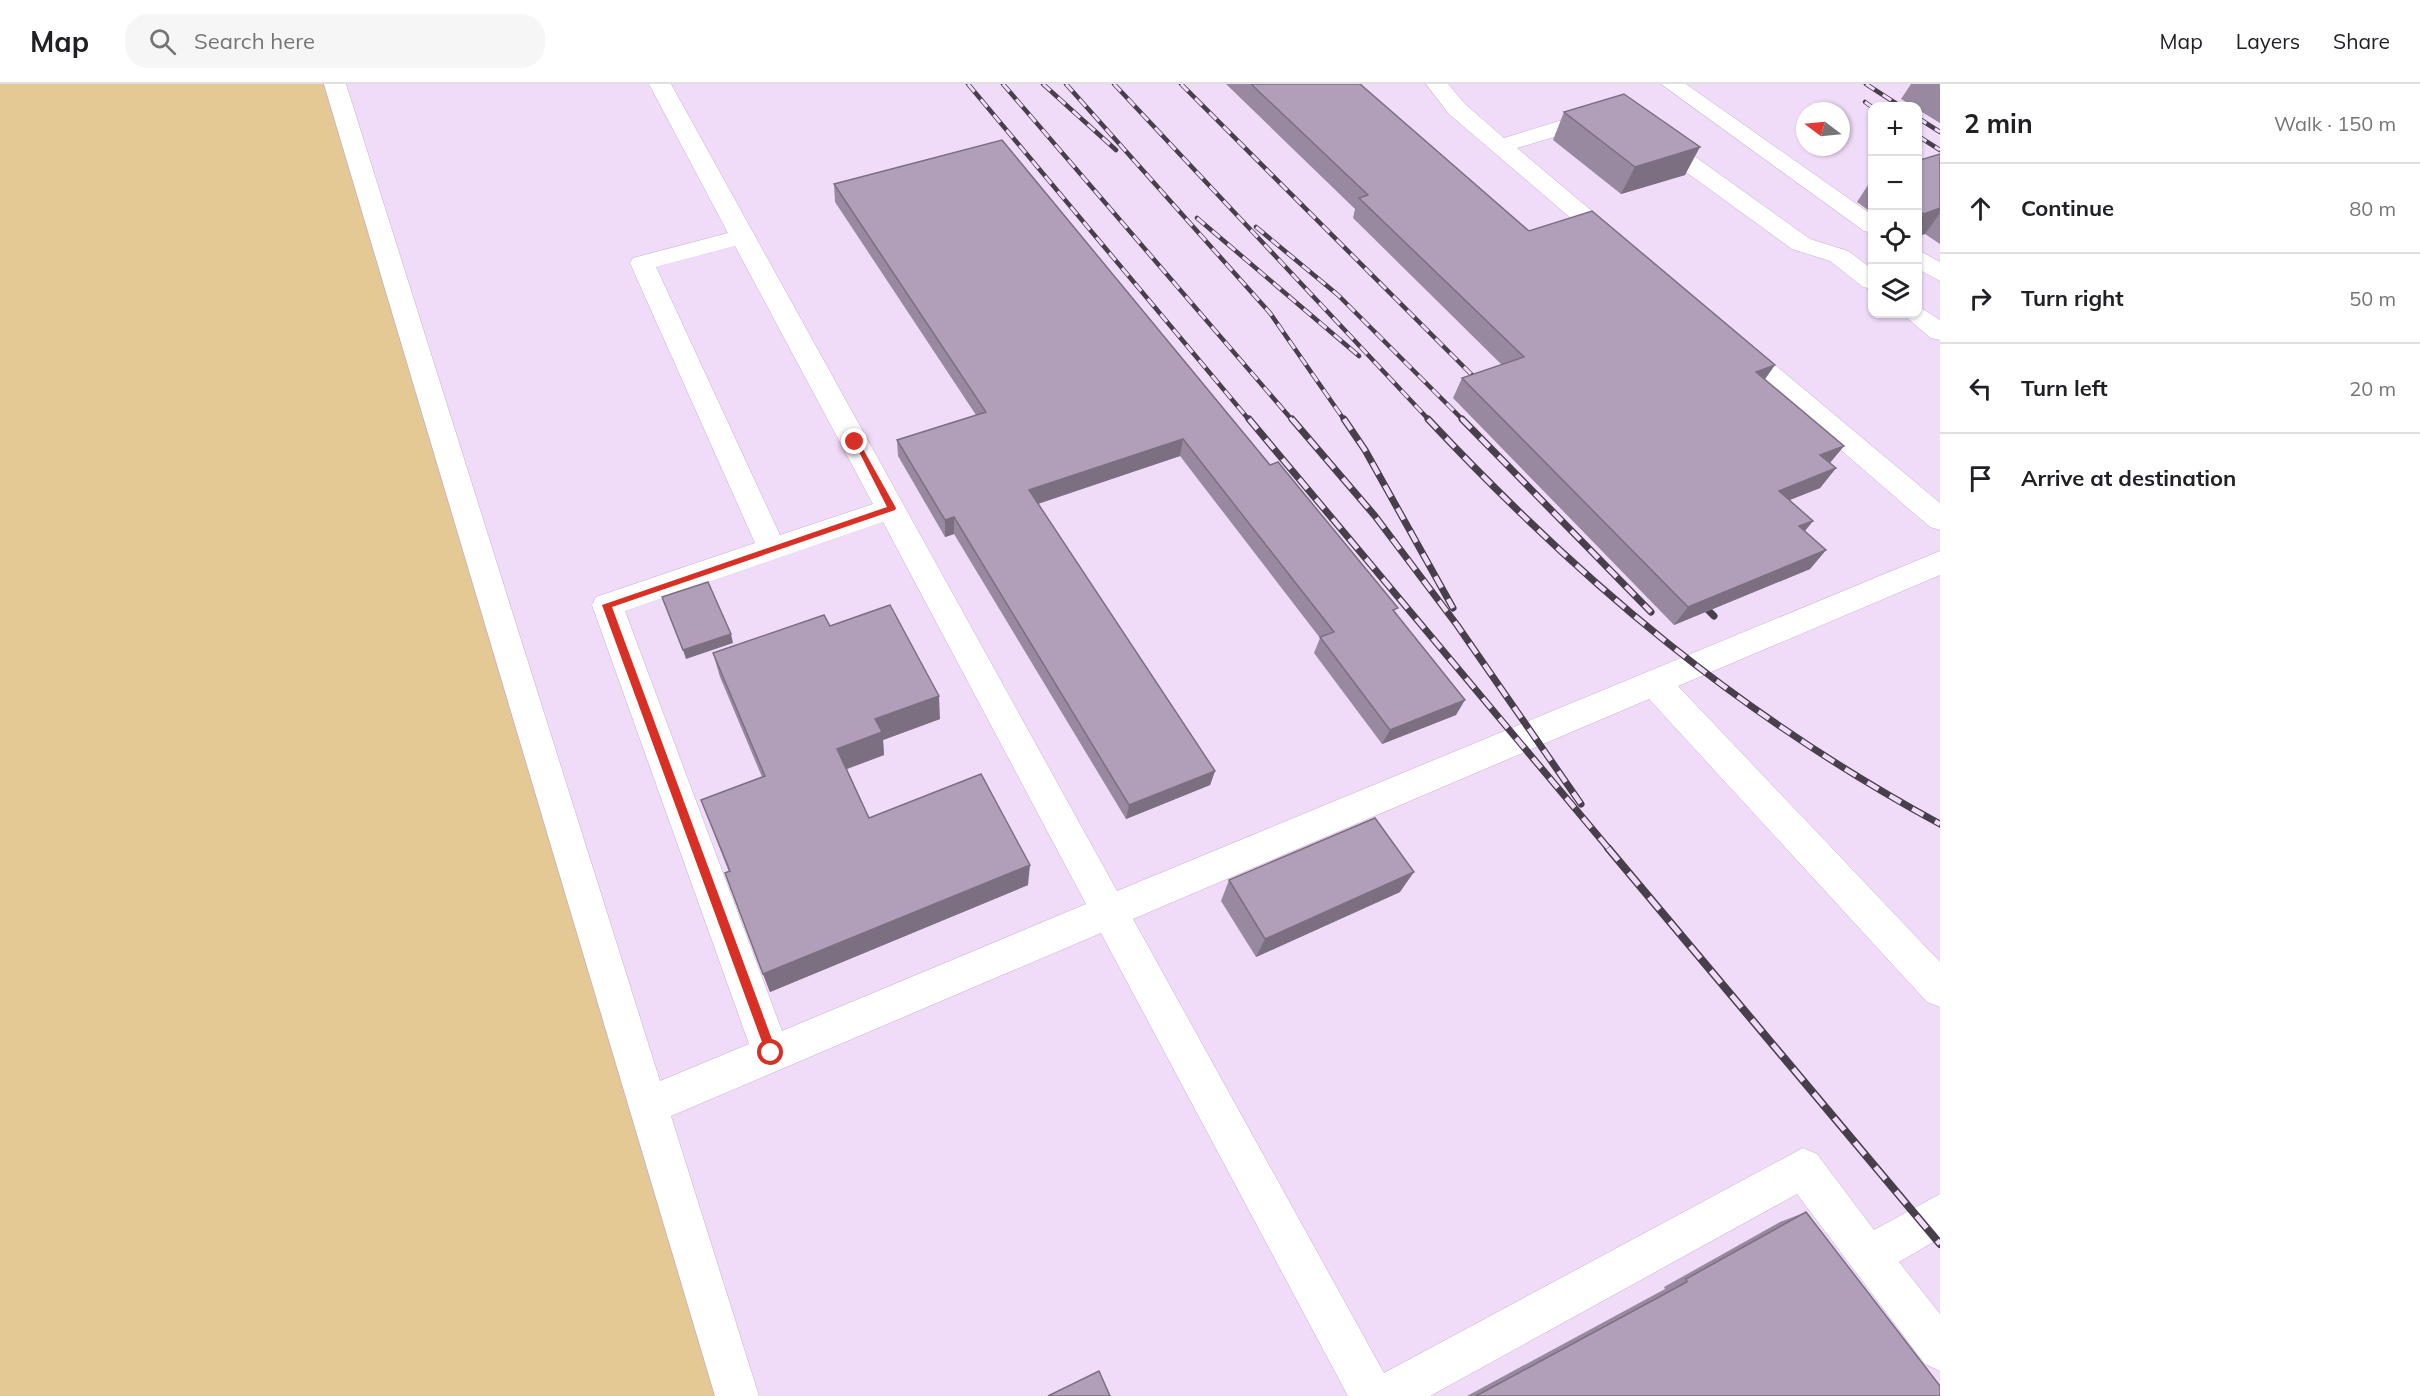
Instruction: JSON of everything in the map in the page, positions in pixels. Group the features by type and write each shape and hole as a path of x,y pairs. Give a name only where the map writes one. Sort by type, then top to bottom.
{"lane":[{"path":"335,84 736,1396"},
{"path":"660,84 1111,911 1372,1396"},
{"path":"1437,84 1457,109 1638,263"},
{"path":"1672,84 1868,223"},
{"path":"1501,146 1615,111 1801,244 1839,256 1868,278"},
{"path":"744,236 642,263 772,549"},
{"path":"1921,318 1940,332"},
{"path":"1720,332 1940,519"},
{"path":"771,1053 607,605 892,508"},
{"path":"648,1106 1940,562"},
{"path":"1654,682 1940,989"},
{"path":"1386,1396 1803,1168 1868,1257 1940,1349"},
{"path":"1868,1257 1940,1215"}],"shaded area":[{"path":"0,84 335,84 737,1396 0,1396"}],"building":[{"path":"1251,84 1360,84 1529,231 1592,211 1775,365 1756,372 1844,446 1820,455 1836,468 1779,491 1813,521 1799,526 1826,550 1688,607 1462,378 1524,357 1359,198 1368,195"},
{"path":"1624,94 1700,147 1635,167 1564,112"},
{"path":"1002,140 1270,465 1278,462 1398,608 1393,610 1465,700 1390,730 1320,637 1334,632 1183,439 1029,490 1215,771 1129,805 954,517 945,520 897,440 986,412 834,184"},
{"path":"1940,154 1940,208 1924,214 1922,213 1922,159"},
{"path":"708,582 731,634 683,650 662,597"},
{"path":"890,605 939,696 875,719 882,732 837,749 869,818 981,774 1030,865 763,974 725,873 730,871 701,800 765,776 713,653 824,615 830,626"},
{"path":"1375,818 1414,872 1265,939 1229,880"},
{"path":"1806,1212 1940,1386 1940,1396 1476,1396 1687,1282 1686,1279"},
{"path":"1099,1371 1110,1396 1048,1396"}],"railway":[{"path":"968,84 1250,421"},
{"path":"1003,84 1293,421"},
{"path":"1043,84 1116,150"},
{"path":"1066,84 1270,313 1345,421"},
{"path":"1114,84 1430,421"},
{"path":"1181,84 1484,387"},
{"path":"1866,84 1894,102"},
{"path":"1922,121 1940,132"},
{"path":"1922,139 1940,150"},
{"path":"1197,218 1359,356"},
{"path":"1256,227 1338,295 1462,419"},
{"path":"1249,419 1609,849"},
{"path":"1292,419 1375,516 1457,625 1581,804"},
{"path":"1344,419 1365,450 1453,608"},
{"path":"1428,419 1545,537 1668,643 1731,692 1798,738 1867,782 1940,824"},
{"path":"1462,419 1651,612"},
{"path":"1697,599 1714,616"},
{"path":"1608,848 1940,1244"}],"route":[{"path":"771,1053 607,605 892,508 855,442"}]}
